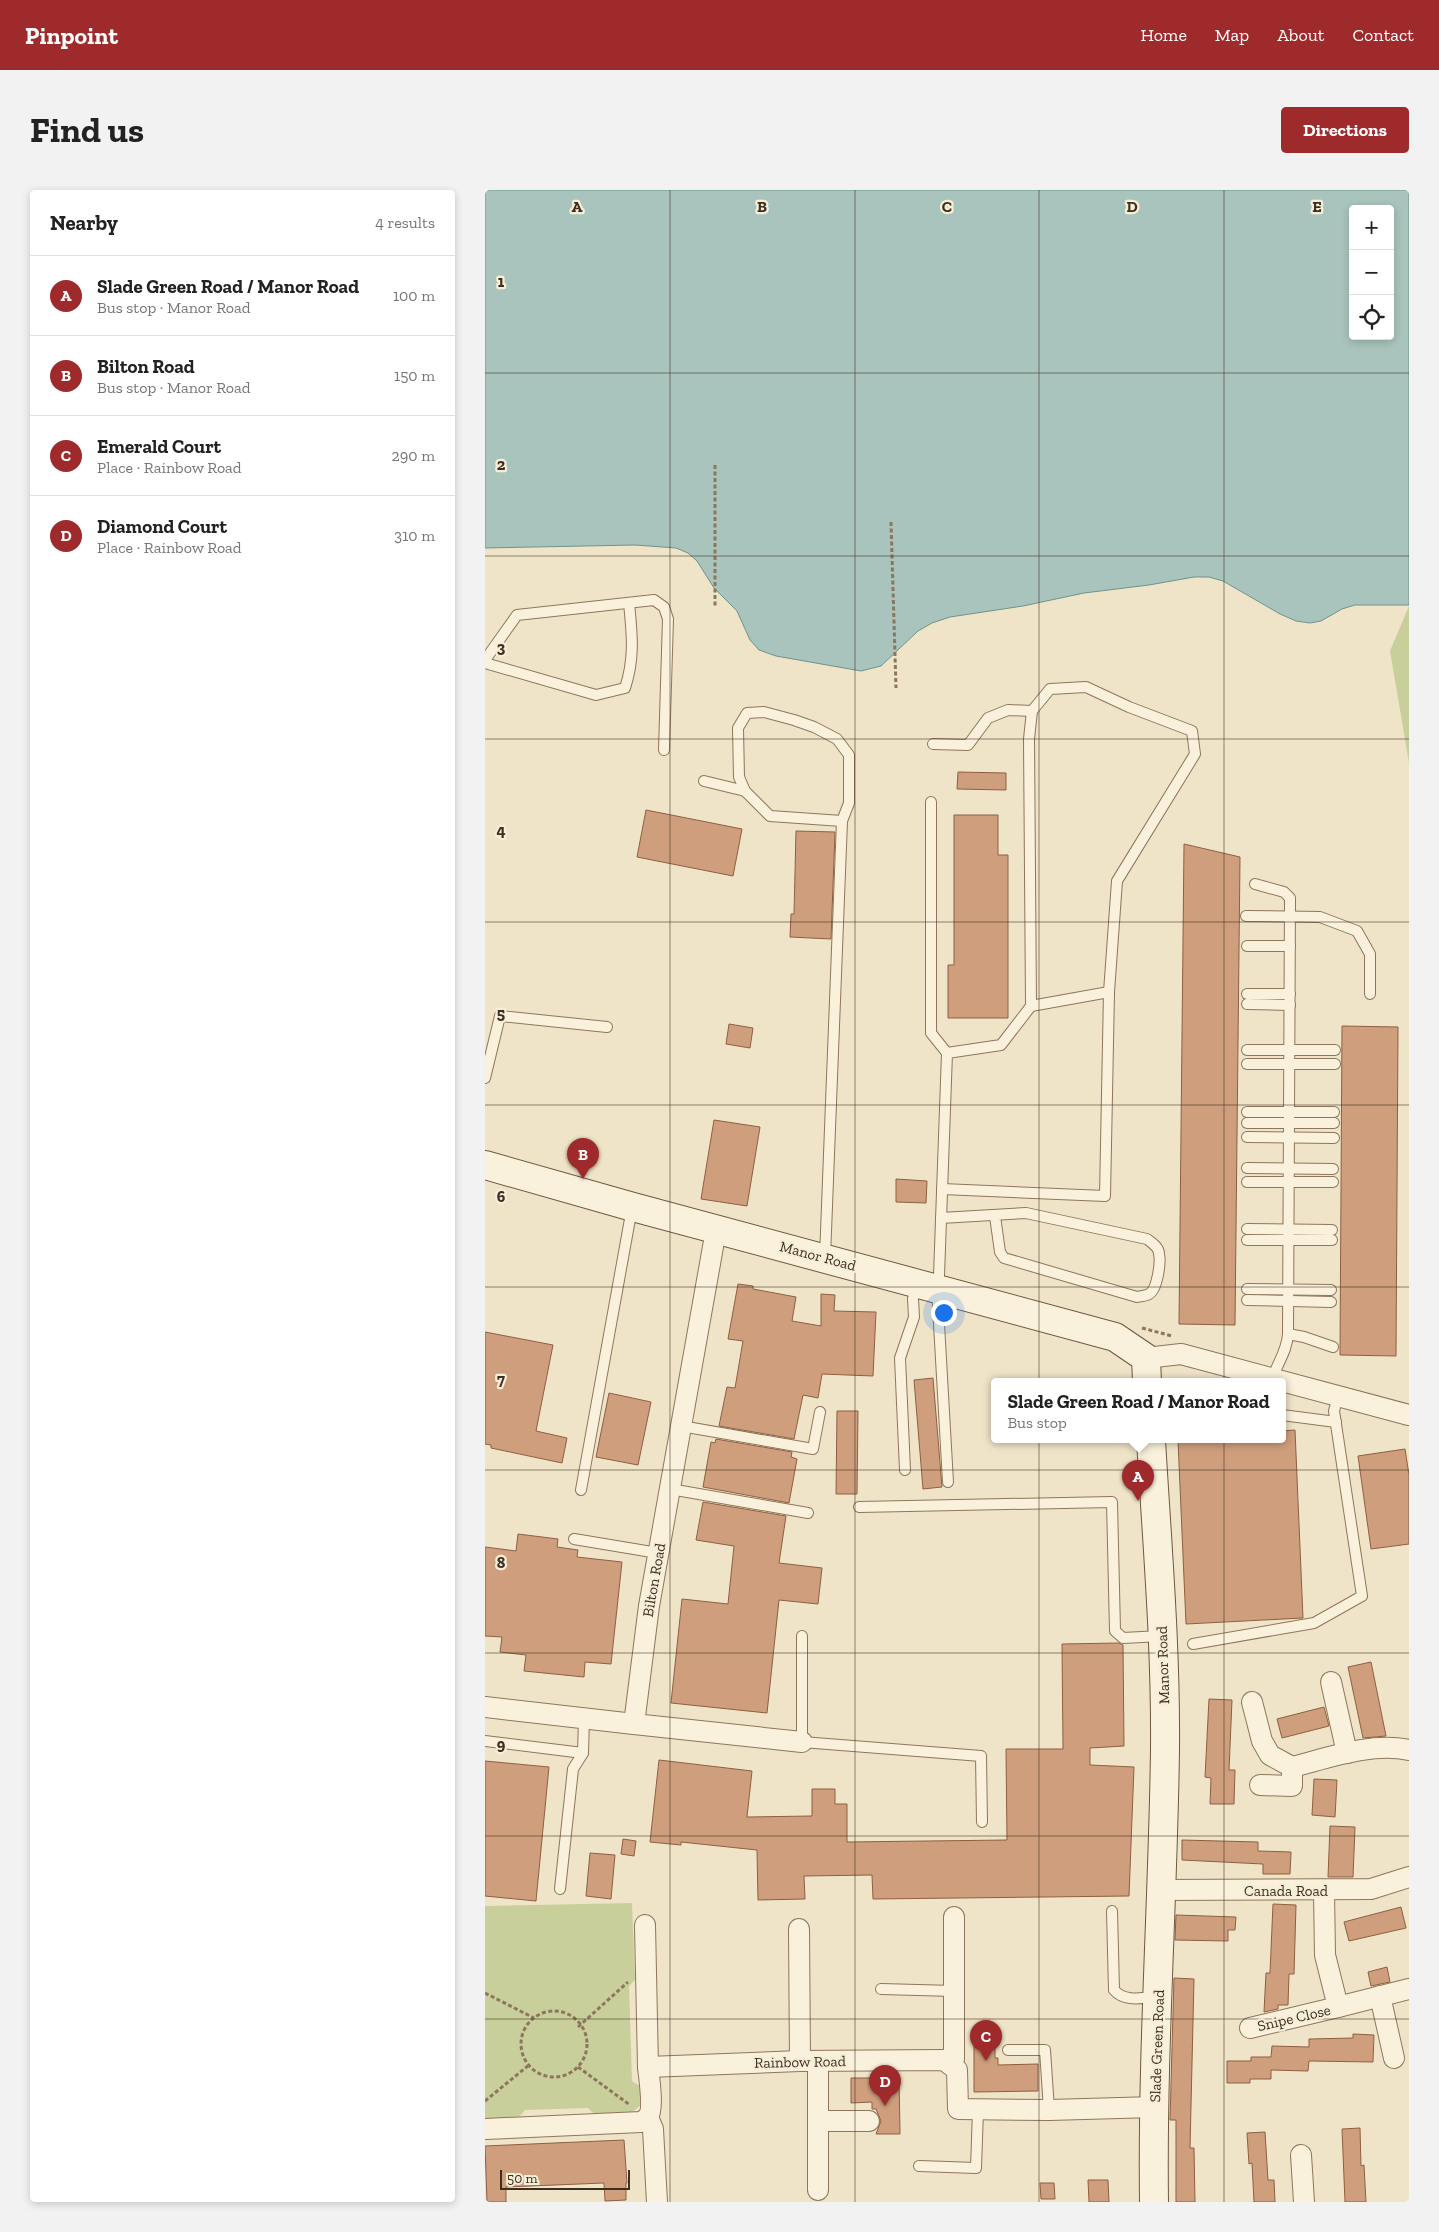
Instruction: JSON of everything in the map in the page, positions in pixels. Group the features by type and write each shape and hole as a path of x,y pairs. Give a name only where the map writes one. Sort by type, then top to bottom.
{"street":[{"name":"Manor Road","path":"485,1165 716,1230 1115,1337 1147,1370 1181,1354 1276,1378"},
{"name":"Bilton Road","path":"634,1724 649,1606 716,1230"},
{"name":"Manor Road","path":"1286,1381 1409,1415"},
{"name":"Manor Road","path":"1151,1443 1162,1636 1165,1749 1161,1890"},
{"path":"1331,1682 1347,1753"},
{"path":"1252,1702 1262,1741 1270,1755 1292,1766 1347,1753 1395,1747 1409,1750"},
{"path":"485,1707 802,1742"},
{"path":"1261,1785 1293,1786 1292,1766"},
{"name":"Canada Road","path":"1161,1890 1324,1891 1371,1889 1409,1877"},
{"name":"Slade Green Road","path":"1154,2202 1161,1890"},
{"name":"Snipe Close","path":"1324,1891 1325,1955 1338,2007"},
{"path":"954,1917 954,2059 951,2065 957,2070 958,2109 1049,2110 1155,2107"},
{"path":"485,2128 641,2122 648,2117 650,2111 650,2084 645,1925"},
{"path":"799,1929 809,2061 818,2121 818,2190"},
{"name":"Snipe Close","path":"1250,2028 1409,1989"},
{"path":"1380,1996 1394,2058"},
{"name":"Rainbow Road","path":"648,2067 809,2061 944,2060 951,2065"},
{"path":"648,2117 653,2129 657,2202"},
{"path":"818,2121 869,2120"},
{"path":"1301,2155 1304,2202"}],"lane":[{"path":"485,660 517,615 653,600 664,608 668,619 664,750"},
{"path":"485,663 596,695 625,688 632,667 632,631 629,602"},
{"path":"942,1189 1105,1196 1109,992 1117,881 1195,754 1192,731 1129,707 1085,687 1050,689 1032,711 1029,739 1031,1006 1001,1045 947,1052"},
{"path":"933,744 969,745 988,718 1008,710 1032,711"},
{"path":"824,1258 841,821 849,803 849,755 837,739 814,727 764,712 747,713 737,728 739,777 745,791 770,816 841,821"},
{"path":"704,781 745,791"},
{"path":"905,1470 900,1358 914,1317 913,1299 939,1276 947,1052 931,1033 931,802"},
{"path":"1255,884 1288,894 1290,916 1288,1334 1287,1348 1276,1366 1273,1377"},
{"path":"1246,916 1321,917 1357,931 1370,954 1370,994"},
{"path":"1247,946 1290,946"},
{"path":"1031,1006 1109,992"},
{"path":"1290,994 1247,999 1290,1004"},
{"path":"485,1078 500,1016 607,1027"},
{"path":"1247,1050 1335,1050"},
{"path":"1247,1064 1335,1064"},
{"path":"1247,1112 1334,1112"},
{"path":"1247,1122 1334,1123"},
{"path":"1247,1137 1334,1138"},
{"path":"1247,1168 1333,1169"},
{"path":"1247,1182 1333,1182"},
{"path":"581,1490 633,1207"},
{"path":"941,1218 1027,1213 1147,1239 1154,1244 1159,1252 1156,1284 1148,1295 1137,1297 1004,1258 1000,1252 995,1216"},
{"path":"1247,1229 1289,1235"},
{"path":"1247,1240 1289,1235 1332,1235"},
{"path":"927,1286 949,1482"},
{"path":"1247,1289 1331,1290"},
{"path":"1247,1300 1331,1302"},
{"path":"1288,1334 1304,1337 1333,1347"},
{"path":"1193,1644 1314,1623 1362,1596 1334,1411 1338,1396"},
{"path":"681,1426 813,1449 819,1412"},
{"path":"1286,1416 1336,1422"},
{"path":"670,1489 808,1514"},
{"path":"859,1506 1112,1502 1115,1632 1123,1638 1162,1636"},
{"path":"575,1539 658,1553"},
{"path":"802,1636 802,1742 981,1756 982,1822"},
{"path":"560,1889 573,1769 583,1753 584,1718"},
{"path":"485,1741 583,1753"},
{"path":"1111,1910 1114,1990 1127,1998 1159,1997"},
{"path":"881,1989 954,1991"},
{"path":"1008,2050 1045,2050 1049,2110"},
{"path":"919,2166 975,2168 978,2110"}],"path":[{"path":"715,465 715,608"},
{"path":"891,522 896,688"},
{"path":"580,2026 646,1965"},
{"path":"485,1993 534,2018"},
{"path":"560,2011 569,2014 580,2026 586,2035 585,2055 578,2067 565,2075 555,2077 536,2072 523,2057 521,2039 523,2031 534,2018 542,2013 560,2011"},
{"path":"485,2101 529,2064"},
{"path":"578,2067 648,2117"}],"green space":[{"path":"1409,606 1409,763 1390,651"},
{"path":"632,1903 635,1980 629,1986 632,2081 641,2087 640,2106 632,2112 595,2115 588,2108 525,2110 519,2117 485,2119 485,1906"}],"water":[{"path":"485,190 1409,190 1409,605 1355,605 1342,609 1321,621 1310,623 1296,621 1280,614 1223,581 1209,577 1194,577 1084,593 1023,606 950,617 932,623 918,631 881,666 861,671 776,656 759,650 750,640 737,611 714,588 697,561 688,553 676,548 635,545 485,548"}],"building":[{"path":"958,772 1006,773 1006,790 957,789"},
{"path":"646,810 742,829 733,876 637,857"},
{"path":"954,815 998,815 998,855 1008,855 1008,1018 948,1018 948,965 954,965"},
{"path":"796,831 835,832 831,939 790,937 791,914 794,914"},
{"path":"1184,844 1240,857 1235,1325 1179,1324"},
{"path":"729,1024 753,1028 750,1048 726,1044"},
{"path":"1342,1026 1398,1027 1396,1356 1340,1355"},
{"path":"714,1120 760,1127 747,1206 701,1199"},
{"path":"896,1179 927,1181 926,1203 896,1202"},
{"path":"738,1284 753,1286 753,1289 796,1297 792,1321 821,1326 821,1294 835,1295 834,1311 876,1312 873,1376 822,1374 818,1398 803,1395 794,1439 719,1426 727,1387 735,1388 743,1341 728,1339"},
{"path":"485,1332 553,1345 536,1431 567,1438 562,1463 491,1448 491,1445 485,1444"},
{"path":"933,1378 942,1487 923,1489 914,1380"},
{"path":"609,1393 651,1402 638,1465 596,1457"},
{"path":"837,1411 858,1411 857,1494 836,1494"},
{"path":"1295,1430 1303,1618 1186,1624 1178,1443 1286,1443 1286,1431"},
{"path":"716,1439 792,1452 791,1457 797,1459 789,1503 703,1487 711,1442 715,1443"},
{"path":"1405,1449 1409,1475 1409,1544 1371,1549 1358,1456"},
{"path":"703,1502 786,1516 779,1563 822,1568 818,1604 779,1600 767,1713 671,1703 682,1599 728,1604 734,1546 696,1540"},
{"path":"518,1534 558,1539 557,1547 578,1550 577,1557 622,1562 611,1664 585,1662 584,1677 524,1671 526,1655 500,1652 502,1637 485,1636 485,1547 516,1551"},
{"path":"1119,1643 1123,1645 1124,1746 1090,1748 1090,1765 1134,1767 1129,1896 873,1899 872,1875 804,1876 805,1899 758,1900 757,1850 681,1842 681,1845 650,1842 659,1760 752,1771 747,1817 812,1816 812,1789 835,1789 835,1804 847,1804 847,1842 1007,1840 1006,1749 1063,1749 1062,1644"},
{"path":"1371,1662 1386,1736 1363,1738 1348,1667"},
{"path":"1209,1699 1232,1700 1229,1770 1235,1770 1234,1804 1210,1804 1211,1778 1205,1777"},
{"path":"1324,1707 1329,1726 1282,1738 1277,1719"},
{"path":"485,1761 549,1767 536,1901 485,1896"},
{"path":"1314,1779 1337,1780 1335,1817 1312,1815"},
{"path":"1330,1826 1355,1827 1353,1877 1328,1877"},
{"path":"623,1839 636,1841 634,1856 621,1854"},
{"path":"1182,1840 1258,1842 1258,1851 1291,1852 1290,1874 1263,1874 1263,1864 1182,1860"},
{"path":"590,1853 615,1855 611,1899 586,1896"},
{"path":"1273,1904 1296,1905 1294,1974 1289,1974 1288,2005 1278,2005 1278,2009 1264,2012 1266,1973 1270,1973"},
{"path":"1401,1907 1406,1928 1349,1941 1344,1922"},
{"path":"1176,1915 1236,1917 1235,1930 1228,1930 1228,1941 1175,1940"},
{"path":"1387,1967 1390,1982 1371,1986 1368,1972"},
{"path":"1174,1978 1194,1979 1190,2148 1194,2148 1195,2202 1176,2202 1176,2120 1170,2120"},
{"path":"974,2033 995,2033 995,2058 998,2058 998,2065 1038,2064 1038,2091 974,2092"},
{"path":"1353,2034 1374,2035 1373,2062 1309,2061 1308,2071 1271,2070 1271,2079 1250,2079 1250,2083 1227,2083 1227,2061 1251,2061 1251,2057 1271,2057 1272,2046 1309,2047 1309,2039 1353,2038"},
{"path":"876,2075 899,2075 900,2134 876,2134 881,2121 876,2109 872,2109 872,2102 851,2103 851,2078 876,2078"},
{"path":"1360,2128 1361,2166 1364,2165 1366,2202 1345,2202 1342,2129"},
{"path":"1265,2132 1268,2180 1274,2180 1275,2202 1254,2202 1252,2163 1249,2164 1247,2133"},
{"path":"624,2140 627,2183 626,2200 605,2201 604,2183 506,2187 506,2202 487,2202 485,2146"},
{"path":"1088,2180 1108,2180 1109,2202 1089,2202"},
{"path":"1040,2183 1054,2183 1055,2199 1041,2199"}],"place":[{"name":"Bilton Road","path":"583,1179"},
{"name":"Slade Green Road / Manor Road","path":"1138,1501"},
{"name":"Emerald Court","path":"986,2061"},
{"name":"Diamond Court","path":"885,2106"}]}
